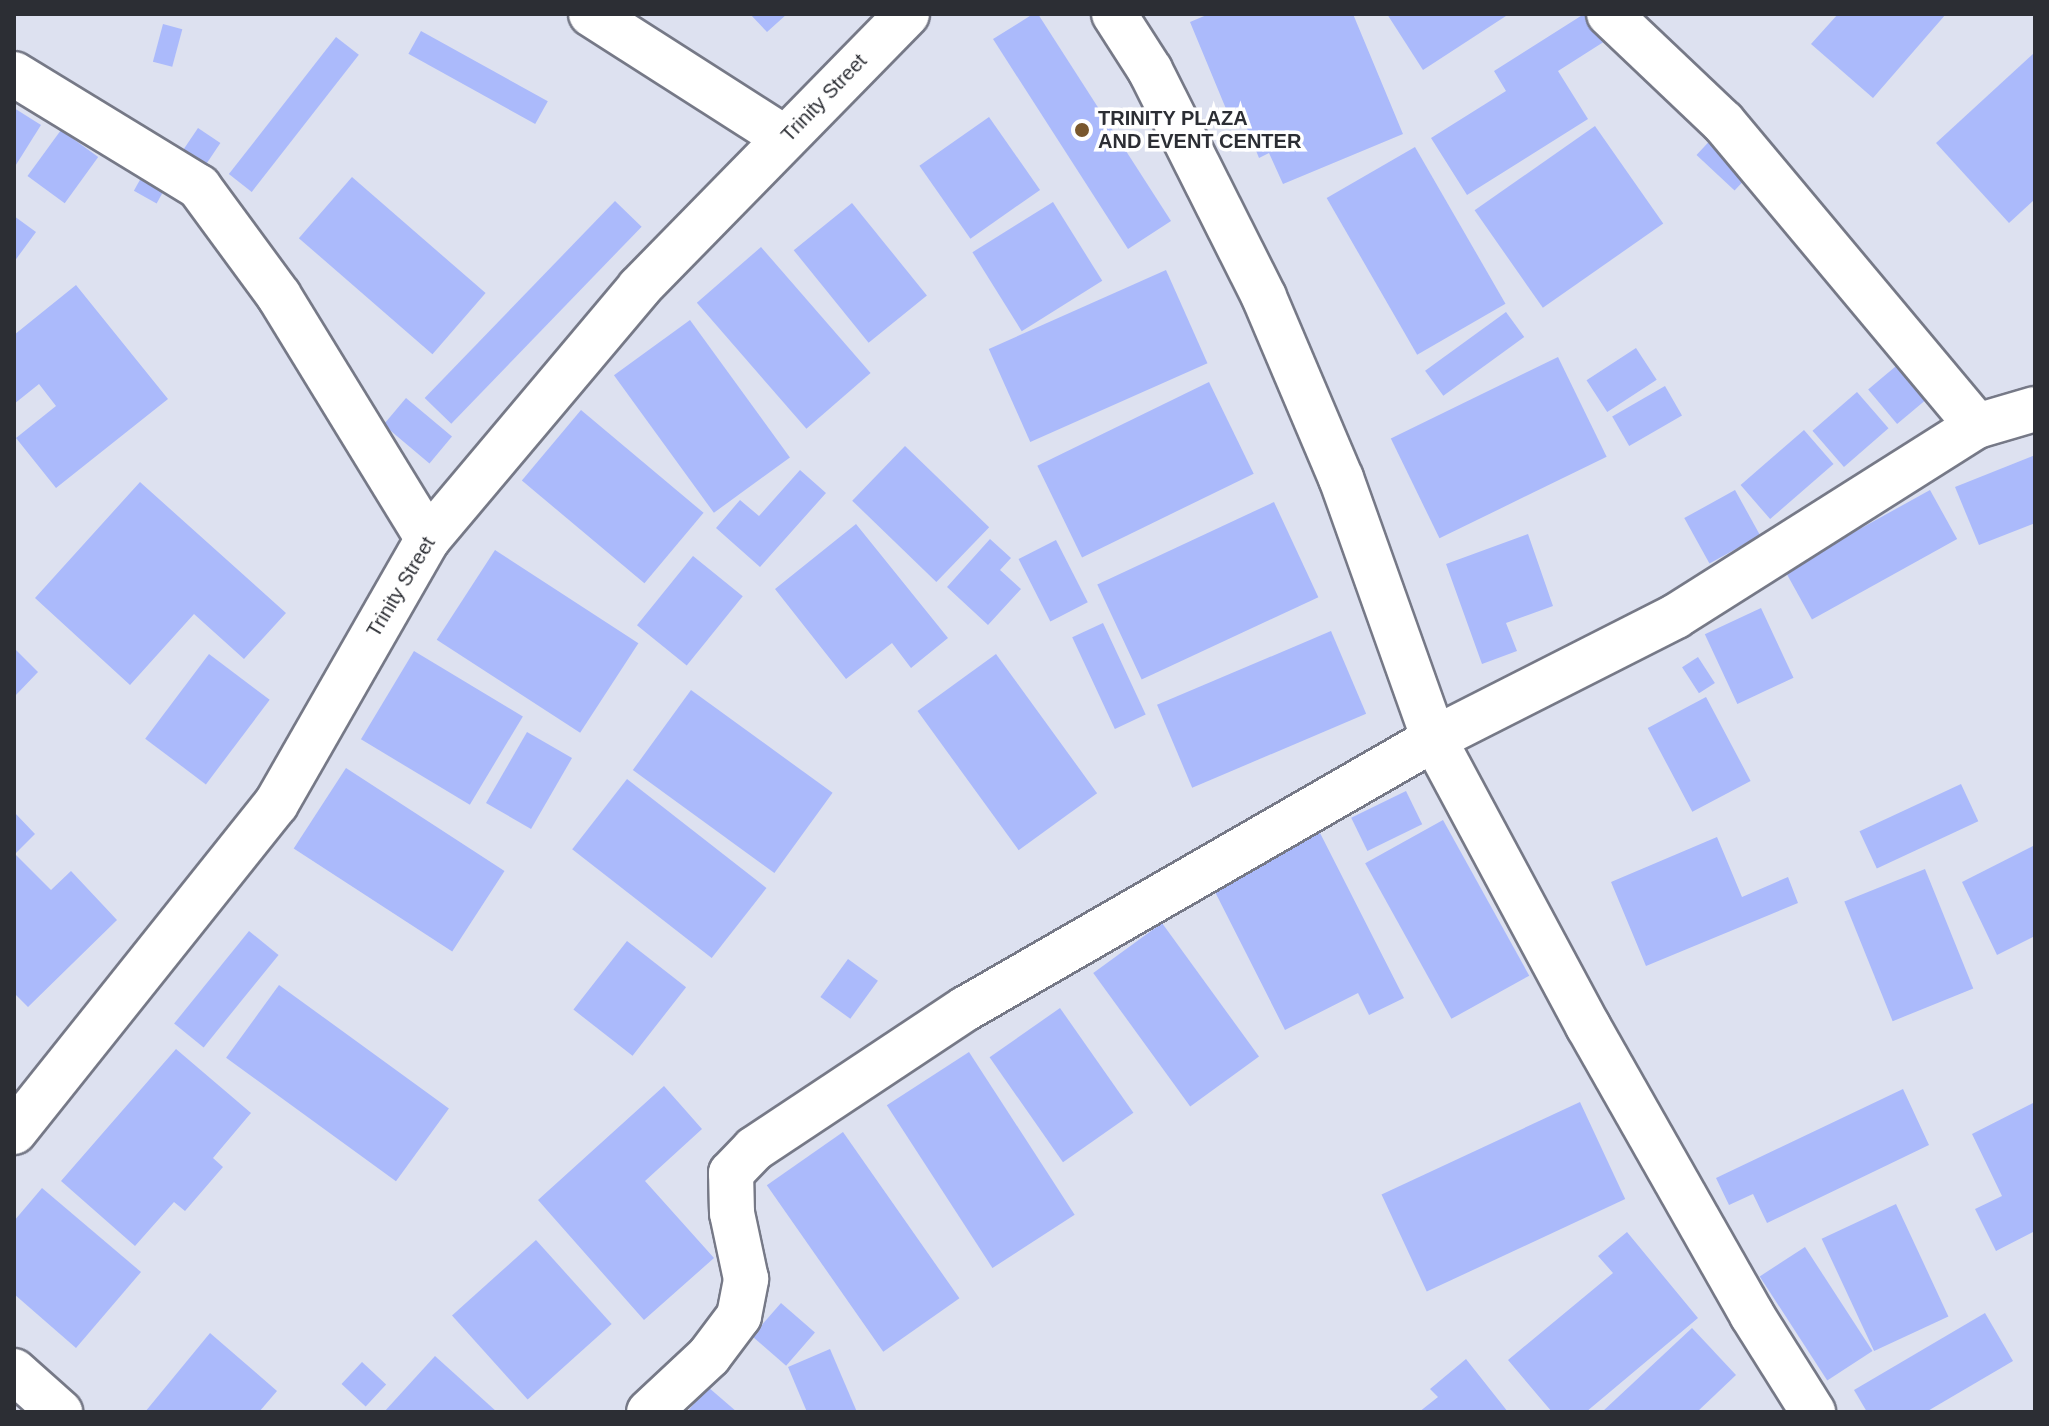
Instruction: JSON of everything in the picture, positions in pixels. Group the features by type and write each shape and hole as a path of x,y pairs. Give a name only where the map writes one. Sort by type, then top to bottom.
{"street":[{"path":"591,14 785,138"},
{"name":"Trinity Street","path":"14,1132 276,804 428,539 639,288 907,14"},
{"path":"1114,14 1150,70 1264,297 1341,478 1434,739 1588,1026 1752,1315 1813,1412"},
{"path":"1609,14 1723,122 1977,426"},
{"path":"14,74 199,187 279,296 428,539"},
{"path":"649,1412 709,1356 739,1316 746,1279 732,1213 731,1173 754,1149 965,1009 1434,739 1676,616 1977,426 2035,409"},
{"path":"14,1371 60,1412"}],"building":[{"path":"750,14 787,14 767,32"},
{"name":"TRINITY PLAZA AND EVENT CENTER","path":"1033,14 1038,14 1171,221 1128,249 993,39"},
{"path":"1209,14 1353,14 1403,134 1283,184 1269,153 1259,158 1240,111 1229,116 1190,22"},
{"path":"1387,14 1509,14 1423,70"},
{"path":"1584,14 1599,14 1613,36 1558,71 1588,119 1467,195 1431,138 1506,91 1494,71"},
{"path":"1838,14 1946,14 1873,98 1811,44"},
{"path":"163,24 182,29 172,67 153,62"},
{"path":"421,31 548,101 535,124 408,54"},
{"path":"336,37 359,55 252,192 229,174"},
{"path":"2035,52 2035,199 2009,223 1936,143"},
{"path":"14,108 41,125 14,168"},
{"path":"989,117 1040,190 970,239 919,166"},
{"path":"1595,126 1663,223 1543,308 1475,210"},
{"path":"198,128 220,143 205,166 182,151"},
{"path":"61,130 98,157 65,203 27,176"},
{"path":"1717,133 1755,168 1735,190 1697,155"},
{"path":"1415,147 1506,304 1417,355 1327,198"},
{"path":"146,169 169,182 157,203 134,191"},
{"path":"352,177 486,293 432,354 299,238"},
{"path":"615,201 642,227 451,424 425,398"},
{"path":"1053,202 1102,281 1022,331 972,252"},
{"path":"852,203 927,295 869,343 794,250"},
{"path":"14,216 36,232 14,262"},
{"path":"761,247 871,373 806,429 697,303"},
{"path":"1166,270 1207,363 1030,442 989,349"},
{"path":"76,285 168,399 56,488 16,438 56,406 39,384 14,404 14,335"},
{"path":"1506,312 1524,337 1443,396 1425,371"},
{"path":"690,320 790,458 714,513 614,375"},
{"path":"1636,348 1657,380 1607,412 1587,380"},
{"path":"1908,356 1937,390 1897,424 1868,389"},
{"path":"1558,357 1607,457 1439,538 1391,439"},
{"path":"1209,382 1254,474 1082,557 1037,466"},
{"path":"1665,386 1682,415 1629,446 1612,416"},
{"path":"1857,392 1888,428 1844,467 1812,431"},
{"path":"406,398 452,437 429,463 384,425"},
{"path":"581,410 704,513 644,583 522,480"},
{"path":"1804,430 1834,464 1770,519 1741,485"},
{"path":"905,446 989,527 936,582 852,501"},
{"path":"2035,455 2035,523 1979,545 1955,487"},
{"path":"800,470 826,493 760,567 716,528 740,500 759,516"},
{"path":"140,482 286,613 244,659 194,614 130,685 35,598"},
{"path":"1735,490 1760,535 1709,564 1684,518"},
{"path":"1930,490 1957,539 1812,619 1785,570"},
{"path":"1274,502 1318,597 1142,680 1097,584"},
{"path":"856,524 948,638 911,668 892,643 846,679 775,589"},
{"path":"1528,534 1553,606 1506,623 1517,651 1482,664 1446,564"},
{"path":"990,539 1011,558 1000,570 1021,589 988,625 947,587"},
{"path":"1056,540 1088,602 1050,621 1019,559"},
{"path":"495,550 638,643 580,733 437,640"},
{"path":"693,556 743,596 687,665 637,625"},
{"path":"1761,608 1794,678 1737,704 1705,634"},
{"path":"1103,623 1146,715 1115,729 1072,637"},
{"path":"1331,631 1366,714 1192,788 1157,705"},
{"path":"14,648 38,672 14,697"},
{"path":"414,651 523,716 470,805 361,739"},
{"path":"209,654 270,700 206,784 145,739"},
{"path":"996,654 1097,793 1019,850 918,711"},
{"path":"1698,657 1715,683 1699,693 1682,667"},
{"path":"691,690 833,793 774,873 633,770"},
{"path":"1706,697 1751,781 1692,812 1648,728"},
{"path":"527,732 572,758 531,829 486,803"},
{"path":"346,768 505,871 452,951 294,849"},
{"path":"627,779 766,888 712,958 572,849"},
{"path":"1961,784 1978,821 1877,868 1859,831"},
{"path":"1406,791 1422,824 1367,851 1351,818"},
{"path":"14,812 35,834 15,854 51,890 71,871 117,920 28,1007 14,993"},
{"path":"1443,820 1529,976 1451,1019 1365,863"},
{"path":"1319,831 1404,998 1369,1015 1358,993 1285,1030 1212,886"},
{"path":"1717,837 1742,897 1788,877 1798,903 1646,966 1611,882"},
{"path":"2035,845 2035,936 1997,955 1962,882"},
{"path":"1925,869 1973,989 1893,1021 1844,902"},
{"path":"1162,923 1259,1056 1190,1106 1093,973"},
{"path":"249,931 279,955 204,1047 174,1023"},
{"path":"627,941 686,987 633,1056 573,1010"},
{"path":"848,959 878,981 850,1019 820,997"},
{"path":"279,985 449,1108 396,1181 226,1058"},
{"path":"1060,1008 1133,1113 1063,1162 990,1057"},
{"path":"176,1049 251,1113 213,1158 223,1167 185,1211 174,1202 135,1246 61,1181"},
{"path":"969,1052 1075,1215 992,1268 887,1105"},
{"path":"664,1086 702,1129 645,1181 714,1258 644,1320 538,1200"},
{"path":"1903,1089 1929,1145 1767,1223 1753,1194 1729,1205 1716,1178"},
{"path":"1580,1102 1625,1199 1427,1292 1382,1195"},
{"path":"2035,1102 2035,1231 1996,1251 1975,1209 2002,1196 1972,1134"},
{"path":"843,1132 959,1298 883,1352 767,1185"},
{"path":"42,1188 141,1272 76,1348 14,1294 14,1221"},
{"path":"1896,1204 1948,1316 1874,1351 1822,1239"},
{"path":"1627,1232 1698,1318 1586,1412 1552,1412 1508,1360 1613,1273 1598,1256"},
{"path":"536,1240 612,1324 528,1400 452,1316"},
{"path":"1805,1247 1873,1351 1827,1380 1760,1276"},
{"path":"781,1303 815,1333 786,1366 752,1336"},
{"path":"1985,1313 2013,1361 1926,1412 1867,1412 1854,1390"},
{"path":"1692,1328 1736,1375 1697,1412 1602,1412"},
{"path":"210,1333 277,1391 259,1412 145,1412"},
{"path":"830,1349 857,1412 807,1412 788,1367"},
{"path":"435,1356 497,1412 384,1412"},
{"path":"1466,1359 1508,1412 1419,1412 1438,1397 1430,1389"},
{"path":"362,1362 386,1385 366,1406 342,1384"},
{"path":"708,1387 737,1412 687,1412"}],"place":[{"name":"TRINITY PLAZA AND EVENT CENTER","path":"1082,130"}]}
